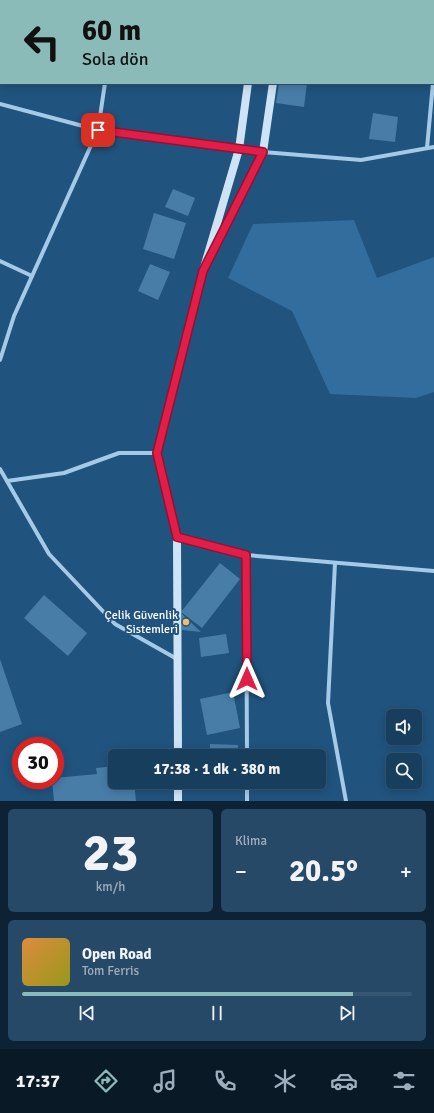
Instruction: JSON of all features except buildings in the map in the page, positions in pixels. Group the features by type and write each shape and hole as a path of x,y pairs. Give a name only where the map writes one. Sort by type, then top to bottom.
{"street":[{"path":"0,360 14,316 98,130 105,84"},
{"path":"178,749 177,537 157,453 203,271 239,149 248,84"},
{"path":"203,271 263,152 273,84"},
{"path":"427,148 433,84"},
{"path":"0,104 98,130 263,152 362,160 434,147"},
{"path":"0,261 32,276"},
{"path":"7,481 64,473 119,453 157,453"},
{"path":"0,469 49,554 115,624 178,659"},
{"path":"177,537 246,555 434,571"},
{"path":"246,555 247,749"},
{"path":"335,563 328,703 346,801"},
{"path":"178,789 178,801"},
{"path":"247,789 247,801"}],"shaded area":[{"path":"354,220 377,278 434,257 434,392 416,398 330,394 292,311 228,278 253,224"}],"place":[{"name":"Çelik Güvenlik Sistemleri","path":"186,622"}],"route":[{"path":"98,130 263,152 203,271 157,453 177,537 246,555 247,679"}]}
